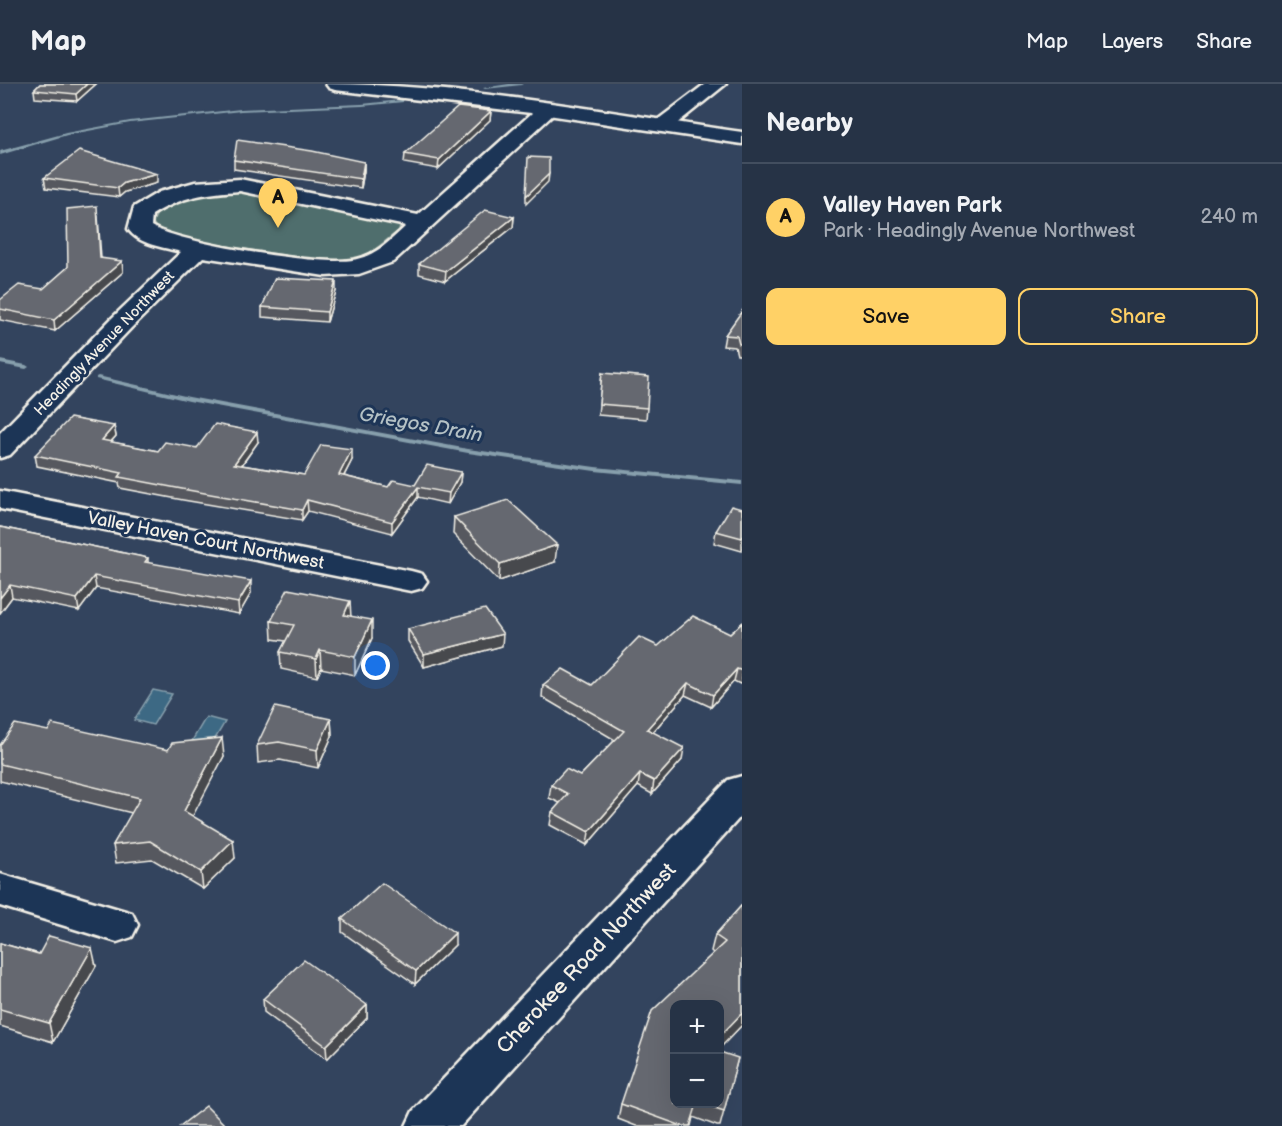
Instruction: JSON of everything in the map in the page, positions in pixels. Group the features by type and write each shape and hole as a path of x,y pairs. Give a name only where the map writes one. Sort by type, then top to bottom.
{"street":[{"path":"335,84 548,109 742,138"},
{"path":"663,125 717,84"},
{"path":"423,222 240,185 203,187 167,197 142,212 139,229 154,238 198,249 325,268 358,267 385,258 548,109"},
{"name":"Headingly Avenue Northwest","path":"0,449 77,371 144,298 198,249"},
{"name":"Valley Haven Court Northwest","path":"0,500 411,581"},
{"name":"Cherokee Road Northwest","path":"430,1126 742,790"},
{"path":"0,890 117,925"}],"green space":[{"path":"225,191 251,192 395,223 400,226 399,230 363,257 333,263 171,237 157,229 153,223 157,214 173,201 194,195"}],"water":[{"path":"153,690 172,694 153,725 134,720"},
{"path":"206,717 225,722 205,756 186,751"}],"building":[{"path":"40,84 87,84 76,94 34,90"},
{"path":"458,107 491,111 439,160 405,154"},
{"path":"237,140 312,151 364,162 361,179 234,160"},
{"path":"79,151 157,174 124,183 118,188 44,178"},
{"path":"528,157 549,158 549,174 526,196"},
{"path":"97,206 100,258 122,261 54,320 0,309 0,300 19,285 43,289 68,267 67,209"},
{"path":"485,210 514,217 446,271 419,264"},
{"path":"275,278 336,281 327,312 262,307"},
{"path":"742,311 742,344 739,344 737,336 725,335"},
{"path":"602,373 649,377 647,408 599,404"},
{"path":"70,418 114,426 102,440 158,451 165,442 197,448 215,424 257,432 234,464 304,475 321,445 352,449 339,475 388,487 393,480 415,485 427,465 461,472 449,493 418,487 392,522 307,500 302,510 119,477 122,473 35,455"},
{"path":"508,500 557,545 500,564 454,517"},
{"path":"731,506 742,509 742,538 716,531"},
{"path":"0,527 148,558 145,562 251,581 238,603 94,576 77,599 10,585 0,598"},
{"path":"288,589 350,601 344,615 372,620 355,657 320,650 316,659 280,652 294,625 271,621"},
{"path":"485,609 503,634 424,654 408,629"},
{"path":"693,616 730,634 742,623 742,671 737,669 713,695 688,683 647,729 684,748 654,781 640,774 589,832 552,812 568,794 551,785 566,769 580,776 624,731 543,685 563,669 592,685 639,637 658,646"},
{"path":"275,707 331,719 317,750 279,742 257,745"},
{"path":"15,724 48,731 52,724 168,750 172,743 222,738 184,811 233,840 201,872 150,841 113,845 140,798 0,764 0,745"},
{"path":"382,883 455,933 416,971 342,919"},
{"path":"742,905 742,1013 724,1032 724,1000 670,1000 670,1108 696,1108 690,1126 682,1126 621,1104 652,1011 725,942 715,935"},
{"path":"49,936 92,948 49,1023 0,1009 0,943 39,954"},
{"path":"304,960 367,1005 326,1046 263,999"},
{"path":"724,1053 738,1058 724,1111 715,1108 724,1108"},
{"path":"206,1106 226,1126 180,1126"}],"waterway":[{"path":"485,88 521,84"},
{"path":"0,153 66,134 130,122 241,110 362,105 401,101"},
{"name":"Griegos Drain","path":"0,362 26,367"},
{"name":"Griegos Drain","path":"98,378 189,399 468,451 595,469 742,483"}],"place":[{"name":"Valley Haven Park","path":"278,228"}]}
